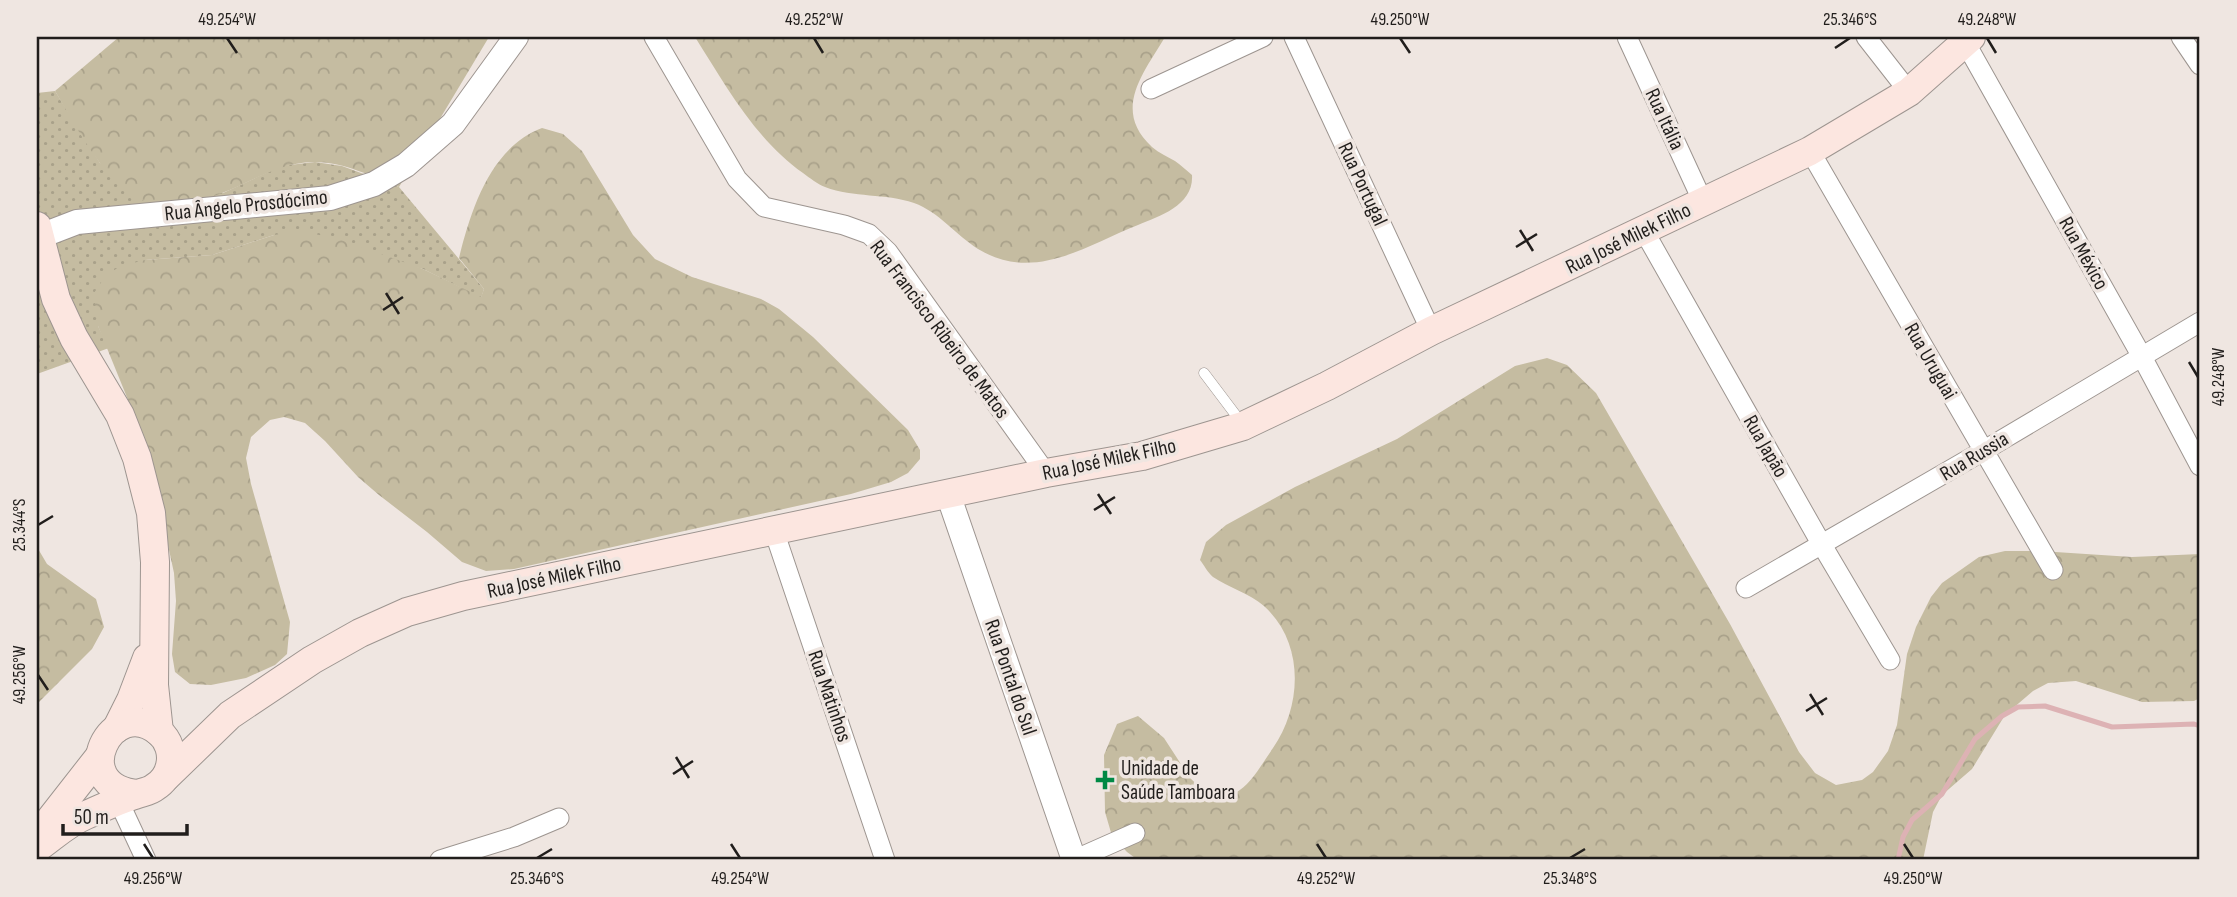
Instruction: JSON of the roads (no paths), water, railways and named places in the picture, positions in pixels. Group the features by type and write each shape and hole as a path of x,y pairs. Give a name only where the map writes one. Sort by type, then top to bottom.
{"main road":[{"name":"Rua José Milek Filho","path":"166,777 230,716 313,660 360,633 407,612 463,596 1046,473 1142,456 1243,426 1327,386 1431,331 1810,151 1909,92 1968,39"},
{"path":"37,231 56,299 75,338 120,415 137,458 151,513 155,562 154,703 171,759 166,777 158,786 82,817 37,848"},
{"path":"117,728 136,687 153,638"},
{"name":"Rua José Milek Filho","path":"163,736 196,731 230,716"},
{"path":"37,837 99,757 108,735 117,728 143,723 163,736"},
{"path":"99,757 106,779 128,798"}],"street":[{"name":"Rua Ângelo Prosdócimo","path":"37,231 77,222 330,198 374,184 406,165 453,124 516,37"},
{"name":"Rua Francisco Ribeiro de Matos","path":"654,37 737,179 764,207 844,225 869,234 888,252 1046,473"},
{"path":"1151,89 1263,37"},
{"name":"Rua Portugal","path":"1294,37 1431,331"},
{"name":"Rua Itália","path":"1627,37 1703,202"},
{"path":"1866,37 1909,92"},
{"path":"2181,37 2200,65"},
{"name":"Rua México","path":"1968,39 2200,466"},
{"name":"Rua Uruguai","path":"1810,151 2053,570"},
{"name":"Rua Japão","path":"1644,231 1890,660"},
{"name":"Rua Russia","path":"1746,588 2200,322"},
{"name":"Rua Pontal do Sul","path":"948,494 1074,860"},
{"name":"Rua Matinhos","path":"774,531 885,860"},
{"path":"128,798 146,860"},
{"path":"440,860 514,837 559,818"},
{"path":"1074,860 1135,833"}],"lane":[{"path":"1204,373 1243,426"}],"waterway":[{"path":"1898,860 1903,837 1912,820 1942,794 1975,739 2002,716 2018,707 2045,706 2112,727 2200,726"}],"place":[{"name":"Unidade de Saúde Tamboara","path":"1105,780"}]}
